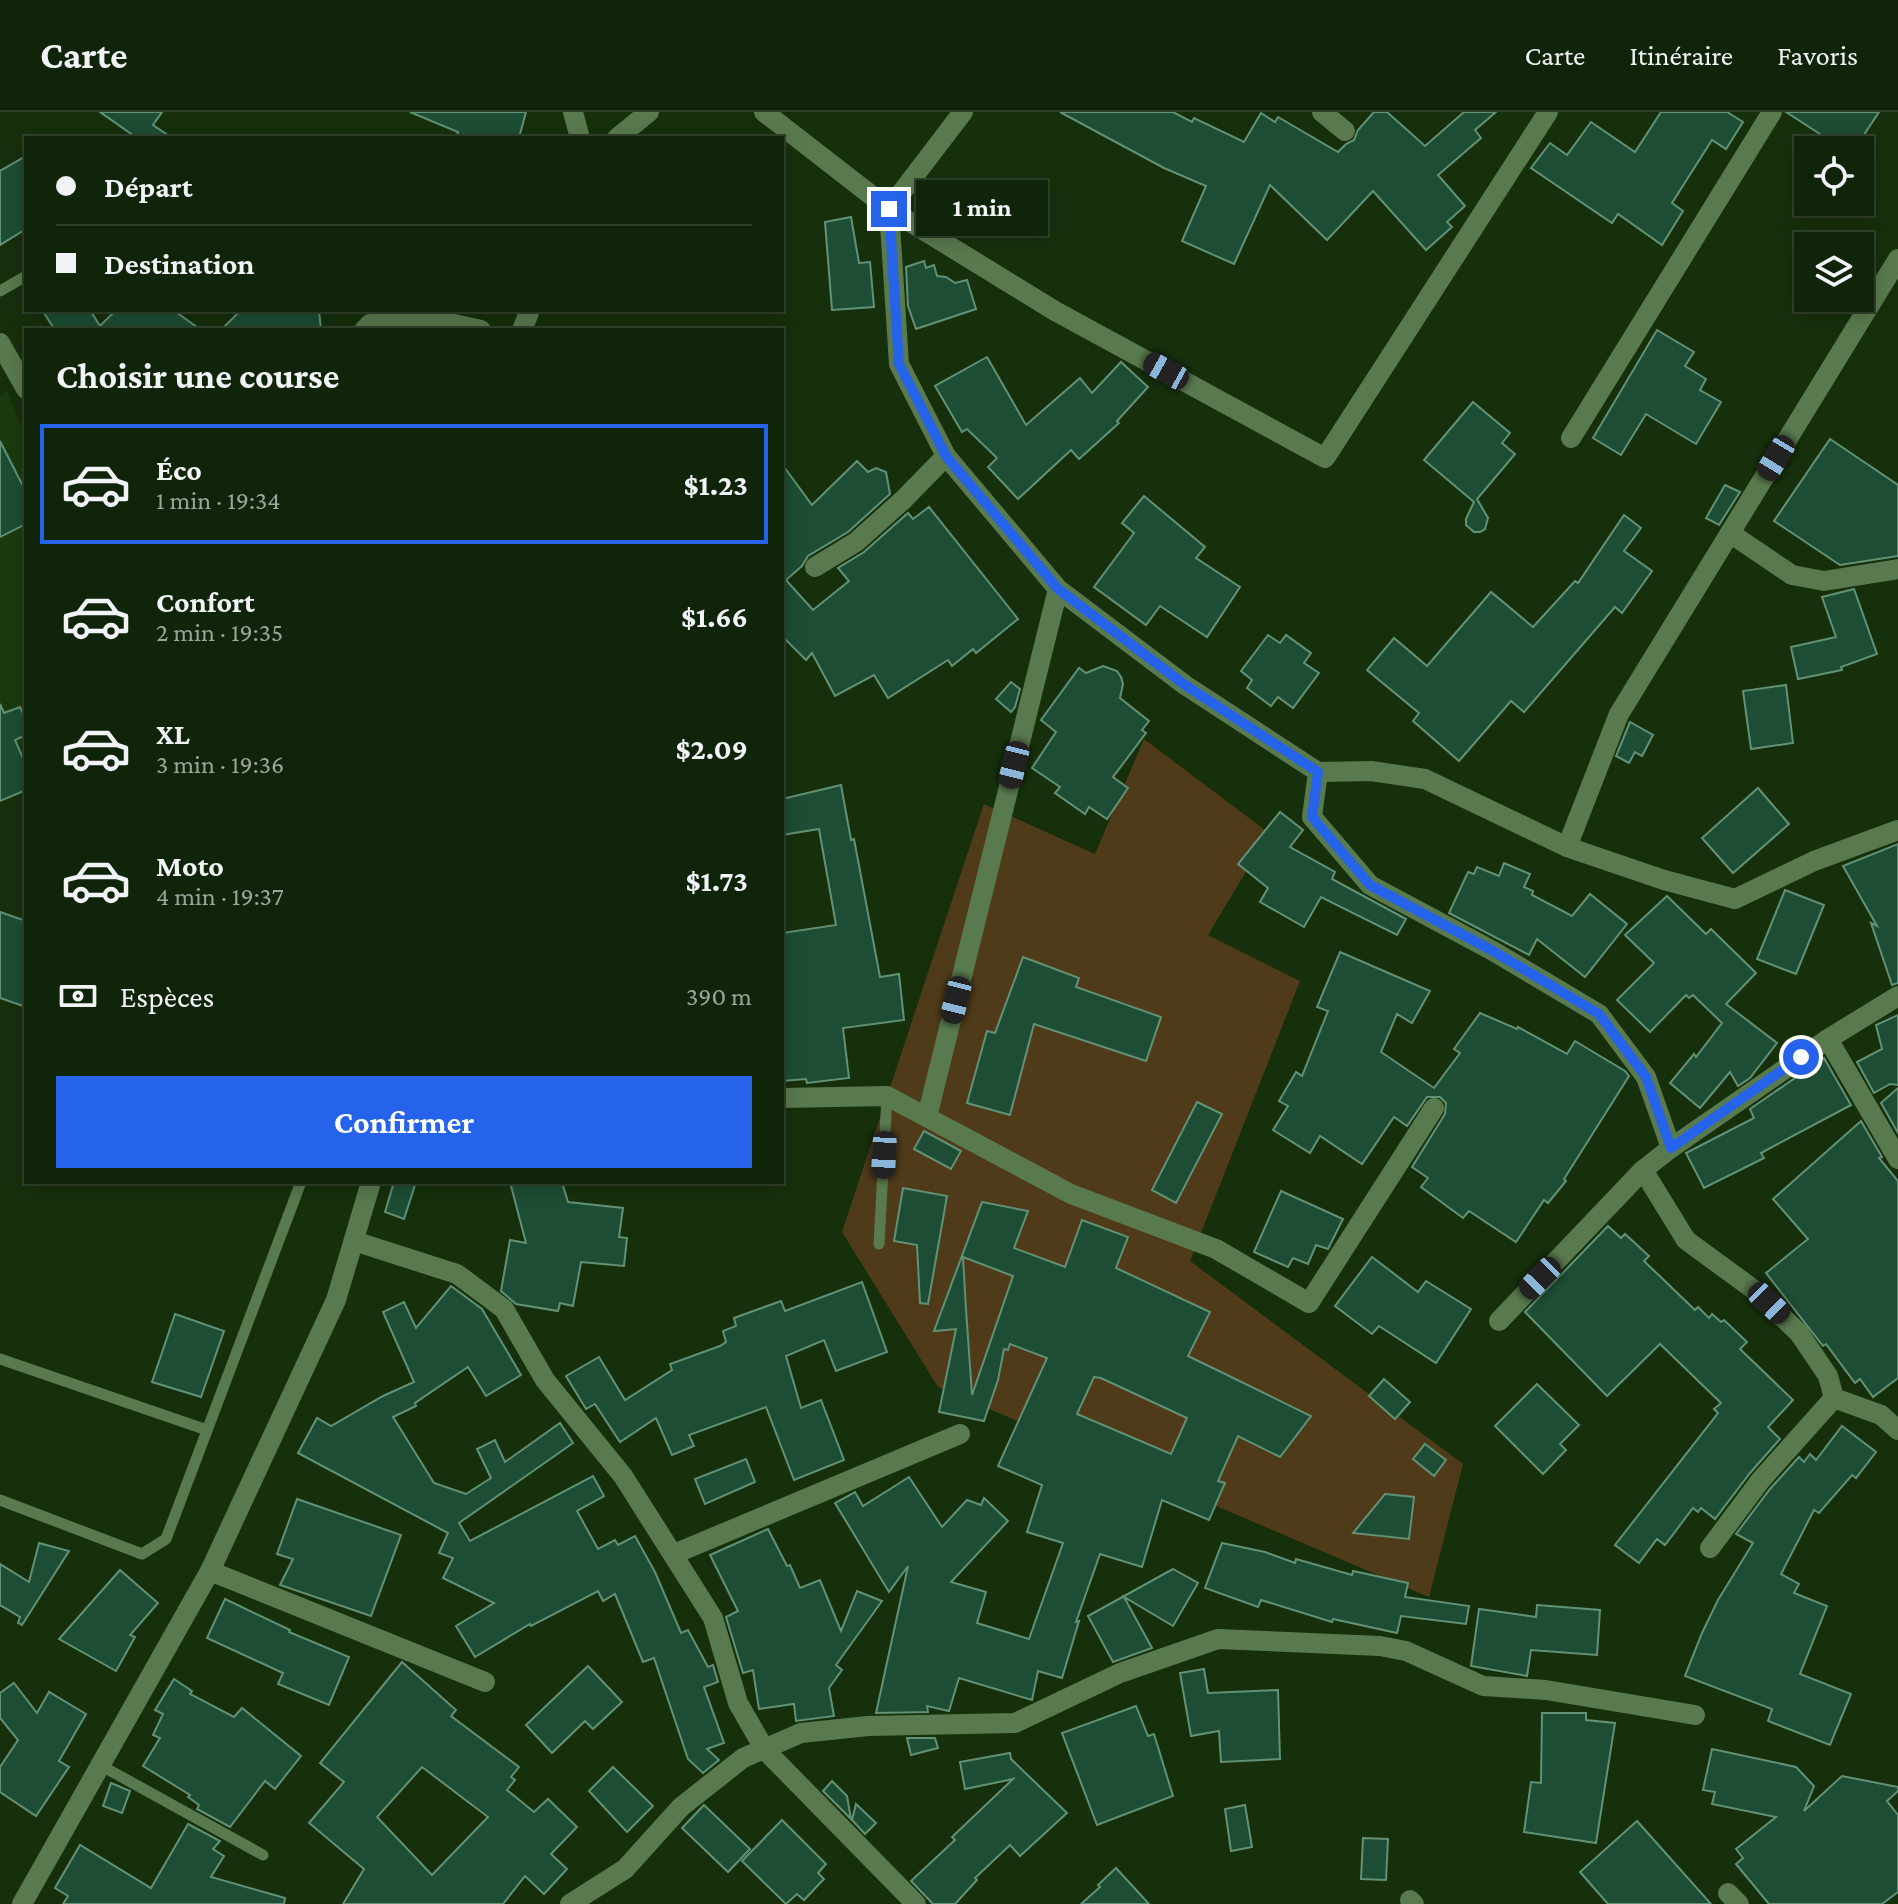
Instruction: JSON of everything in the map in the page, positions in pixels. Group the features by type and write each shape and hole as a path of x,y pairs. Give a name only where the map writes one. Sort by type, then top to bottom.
{"street":[{"path":"573,112 579,136"},
{"path":"619,136 649,112"},
{"path":"764,112 889,209 1055,311 1325,458 1548,112"},
{"path":"963,112 889,209 899,364 946,456 1058,589 1185,685 1318,772 1371,771 1425,779 1567,847 1664,880 1735,899 1814,861 1898,830"},
{"path":"1322,112 1345,131"},
{"path":"1571,438 1772,112"},
{"path":"1567,847 1619,714 1898,259"},
{"path":"366,328 370,324 436,320 472,328"},
{"path":"0,343 24,385"},
{"path":"815,567 856,542 946,456"},
{"path":"1730,533 1792,575 1824,581 1898,569"},
{"path":"927,1117 1058,589"},
{"path":"1318,772 1312,817 1370,885 1493,951 1599,1014 1646,1077 1671,1148"},
{"path":"1499,1321 1643,1170 1828,1039 1898,996"},
{"path":"1828,1039 1898,1159"},
{"path":"784,1098 887,1096 1071,1194 1216,1249 1309,1303 1434,1108"},
{"path":"1643,1170 1686,1240 1753,1289 1799,1333 1828,1376 1834,1398"},
{"path":"22,1904 210,1571 336,1300 370,1184"},
{"path":"354,1241 457,1274 504,1309 545,1380 623,1476 713,1618 738,1703 765,1750 916,1904"},
{"path":"1834,1398 1881,1415 1898,1430"},
{"path":"1710,1548 1760,1481 1834,1398"},
{"path":"674,1554 960,1434"},
{"path":"210,1571 485,1682"},
{"path":"570,1904 625,1869 681,1807 743,1758 801,1733 868,1726 1015,1723 1120,1673 1218,1639 1380,1646 1406,1651 1483,1686 1546,1690 1695,1715"}],"lane":[{"path":"0,291 24,277"},
{"path":"879,1244 887,1096"},
{"path":"0,1500 142,1554 166,1539 300,1184"},
{"path":"0,1359 207,1430"},
{"path":"100,1765 263,1855"}],"shaded area":[{"path":"7,391 24,433 24,746 0,754 0,396"},
{"path":"1144,739 1269,833 1208,935 1300,981 1190,1261 1463,1464 1429,1597 938,1387 842,1232 984,804 1095,854"}],"building":[{"path":"100,112 162,112 153,125 169,136 134,136"},
{"path":"410,112 526,112 520,136 457,136 458,132"},
{"path":"1060,112 1173,112 1192,122 1194,118 1244,142 1261,113 1275,122 1278,117 1338,152 1354,140 1358,130 1374,112 1387,112 1425,146 1464,112 1496,112 1475,130 1481,138 1438,175 1465,206 1447,222 1452,227 1426,250 1373,191 1327,240 1270,185 1234,264 1182,241 1206,186 1164,168"},
{"path":"1661,112 1727,112 1743,122 1726,149 1712,140 1672,203 1683,211 1662,245 1618,214 1612,223 1531,168 1550,143 1567,155 1591,122 1635,152"},
{"path":"1786,112 1879,112 1863,136 1823,136"},
{"path":"24,157 24,230 0,245 0,171"},
{"path":"851,217 859,263 870,262 874,307 832,310 825,222"},
{"path":"924,261 926,268 934,265 937,276 955,283 967,280 976,309 916,329 908,306 906,267"},
{"path":"43,312 91,312 100,326 114,312 176,312 198,328 54,328"},
{"path":"239,312 319,312 321,328 223,328"},
{"path":"1657,330 1694,352 1685,366 1706,379 1700,390 1721,402 1696,444 1646,414 1621,455 1593,438"},
{"path":"987,357 1026,425 1080,378 1092,393 1121,362 1148,387 1117,421 1119,423 1079,459 1071,450 1018,499 988,467 997,458 967,429 962,432 935,386"},
{"path":"1473,402 1510,433 1502,443 1515,454 1477,499 1488,518 1485,529 1480,532 1474,532 1466,525 1474,502 1424,460"},
{"path":"1830,439 1898,485 1898,556 1840,565 1774,521"},
{"path":"0,441 24,488 24,525 0,537"},
{"path":"857,461 868,472 876,468 886,472 890,494 848,532 808,556 786,580 813,610 849,581 838,568 864,552 908,513 913,519 929,507 1018,619 976,653 973,649 952,666 948,660 888,698 874,675 835,696 812,653 806,660 784,638 784,467 812,505"},
{"path":"1725,485 1740,492 1719,525 1706,518"},
{"path":"1144,496 1205,547 1196,558 1240,587 1207,637 1160,606 1146,625 1094,587 1134,533 1122,523"},
{"path":"1624,515 1641,528 1624,551 1652,571 1622,613 1615,607 1524,712 1511,701 1459,761 1413,721 1419,713 1367,670 1394,638 1427,666 1491,592 1533,627 1575,581 1578,583"},
{"path":"1854,589 1877,654 1841,667 1842,670 1798,679 1791,647 1836,637 1822,597"},
{"path":"1268,635 1280,643 1286,635 1311,653 1304,663 1319,673 1293,708 1278,697 1271,706 1247,688 1252,680 1241,671"},
{"path":"1103,666 1117,671 1123,684 1120,698 1149,721 1142,730 1146,733 1113,777 1128,788 1107,819 1089,807 1085,814 1055,793 1060,787 1032,768 1056,732 1041,720 1079,668 1086,673"},
{"path":"1011,682 1020,689 1011,712 996,699"},
{"path":"1786,685 1793,743 1751,749 1743,691"},
{"path":"0,704 4,713 20,707 24,716 24,736 15,740 24,760 24,791 0,801"},
{"path":"1630,722 1653,735 1642,756 1635,752 1629,763 1616,756"},
{"path":"841,785 880,977 899,974 904,1020 843,1028 849,1078 807,1083 806,1079 784,1081 784,933 836,925 819,829 784,835 784,799"},
{"path":"1758,788 1789,824 1733,873 1702,838"},
{"path":"1280,812 1303,830 1290,847 1335,872 1332,879 1406,919 1397,935 1321,897 1304,927 1260,902 1268,888 1238,864"},
{"path":"1898,844 1898,983 1892,985 1871,923 1877,926 1843,866"},
{"path":"1504,863 1530,874 1524,887 1533,891 1532,895 1572,916 1590,894 1627,924 1585,977 1537,939 1529,955 1449,913 1468,872 1474,874 1477,867 1499,876"},
{"path":"1785,890 1824,905 1796,974 1757,959"},
{"path":"1667,896 1706,934 1711,929 1756,973 1726,1004 1777,1043 1750,1078 1738,1086 1730,1072 1700,1108 1670,1083 1694,1054 1696,1057 1722,1023 1693,995 1689,998 1686,995 1650,1032 1617,1000 1654,963 1625,935"},
{"path":"0,912 24,920 24,1006 0,998"},
{"path":"1340,952 1430,991 1412,1023 1397,1014 1381,1052 1434,1088 1460,1053 1454,1049 1480,1013 1518,1027 1567,1054 1575,1041 1629,1076 1564,1179 1566,1181 1548,1203 1544,1200 1516,1242 1469,1211 1463,1218 1421,1187 1428,1178 1412,1167 1445,1114 1446,1103 1440,1097 1427,1097 1407,1126 1394,1117 1362,1164 1320,1136 1310,1153 1273,1130 1288,1106 1279,1101 1296,1072 1302,1076 1328,1011 1317,1007"},
{"path":"1023,957 1079,978 1076,987 1161,1017 1146,1061 1034,1024 1010,1115 967,1103 987,1031 995,1033"},
{"path":"1898,1015 1898,1085 1890,1084 1874,1093 1857,1062 1882,1049 1876,1025"},
{"path":"1824,1058 1851,1105 1761,1153 1764,1158 1704,1188 1686,1153 1754,1118 1750,1109"},
{"path":"1898,1088 1898,1133 1881,1103"},
{"path":"1197,1102 1222,1114 1176,1203 1152,1190"},
{"path":"1861,1121 1882,1157 1879,1158 1898,1181 1898,1378 1873,1397 1860,1379 1855,1383 1826,1344 1823,1346 1766,1273 1808,1239 1773,1199"},
{"path":"924,1131 961,1151 951,1169 914,1149"},
{"path":"393,1184 415,1184 404,1219 385,1212"},
{"path":"511,1184 563,1184 568,1202 623,1208 619,1237 627,1238 624,1266 581,1262 573,1306 560,1303 558,1311 516,1304 501,1291 510,1240 526,1243"},
{"path":"903,1188 947,1196 928,1304 920,1303 917,1245 894,1241"},
{"path":"1281,1191 1343,1219 1328,1249 1316,1245 1308,1264 1293,1258 1288,1267 1254,1252"},
{"path":"982,1202 1028,1211 1014,1248 1065,1267 1082,1220 1128,1237 1116,1268 1210,1312 1188,1356 1311,1416 1280,1457 1238,1436 1218,1481 1225,1483 1209,1520 1162,1500 1142,1567 1100,1554 1076,1622 1079,1621 1062,1678 1038,1671 1032,1700 959,1678 949,1711 927,1706 928,1712 876,1713 908,1566 889,1592 835,1503 855,1492 863,1506 909,1477 942,1527 967,1500 981,1505 984,1498 1008,1521 951,1582 986,1592 977,1623 1029,1639 1063,1543 1027,1532 1042,1485 998,1466 1047,1358 1010,1344 1008,1350 1004,1349 998,1380 984,1421 939,1412 956,1329 934,1331","holes":["963,1257 1013,1276 972,1395 966,1309","1094,1377 1187,1418 1171,1454 1077,1414"]},
{"path":"1608,1226 1621,1238 1625,1234 1649,1256 1644,1261 1695,1310 1698,1307 1709,1318 1712,1314 1721,1322 1724,1320 1747,1342 1740,1349 1793,1400 1768,1427 1780,1439 1715,1519 1701,1508 1698,1512 1693,1508 1665,1545 1657,1539 1639,1563 1615,1545 1718,1413 1714,1409 1721,1403 1660,1344 1607,1396 1525,1312"},
{"path":"1372,1257 1418,1292 1426,1281 1471,1309 1436,1363 1379,1326 1372,1334 1335,1306"},
{"path":"862,1282 887,1352 836,1371 824,1340 786,1356 801,1408 821,1400 844,1460 794,1480 766,1407 689,1435 694,1446 672,1455 656,1418 620,1442 595,1404 586,1409 566,1376 599,1357 625,1400 672,1370 670,1364 726,1342 723,1331 736,1326 734,1318 781,1301 785,1311"},
{"path":"451,1286 482,1309 521,1375 486,1396 468,1367 415,1403 416,1406 393,1417 434,1483 466,1494 491,1478 477,1449 495,1440 505,1462 560,1423 573,1443 459,1523 470,1541 593,1476 604,1496 577,1511 598,1549 615,1540 618,1545 635,1536 655,1572 681,1633 688,1630 708,1667 713,1665 718,1682 704,1687 724,1743 707,1749 719,1760 703,1773 688,1759 654,1658 643,1662 615,1594 603,1601 598,1591 530,1624 475,1657 456,1626 494,1603 443,1578 453,1558 439,1553 448,1533 298,1453 317,1418 331,1426 414,1382 383,1312 404,1302 416,1328"},
{"path":"175,1314 224,1331 201,1397 152,1382"},
{"path":"1384,1379 1410,1402 1395,1419 1369,1396"},
{"path":"1537,1384 1579,1425 1560,1444 1566,1450 1543,1474 1495,1426"},
{"path":"1842,1426 1876,1452 1856,1478 1852,1475 1819,1513 1814,1510 1781,1574 1799,1584 1794,1593 1827,1606 1800,1674 1851,1694 1830,1745 1768,1721 1772,1709 1685,1676 1718,1600 1753,1543 1736,1534 1799,1457 1804,1462 1810,1454 1816,1460"},
{"path":"1425,1444 1446,1460 1434,1476 1413,1459"},
{"path":"746,1459 755,1482 705,1504 695,1479"},
{"path":"1385,1494 1414,1497 1409,1539 1353,1533"},
{"path":"297,1499 401,1535 371,1616 280,1585 293,1559 277,1554"},
{"path":"768,1529 800,1588 820,1580 841,1631 857,1591 882,1601 836,1665 842,1670 829,1688 834,1716 796,1721 794,1704 759,1709 753,1670 743,1673 726,1617 738,1611 710,1555"},
{"path":"39,1543 69,1551 22,1625 18,1623 20,1617 0,1605 0,1564 29,1582"},
{"path":"1222,1543 1265,1552 1295,1563 1296,1559 1352,1575 1353,1571 1408,1583 1405,1597 1469,1606 1466,1624 1401,1616 1397,1633 1333,1619 1332,1622 1261,1600 1258,1607 1205,1588"},
{"path":"1173,1569 1198,1583 1173,1626 1124,1597 1152,1648 1113,1662 1088,1616"},
{"path":"120,1570 158,1603 130,1635 135,1637 116,1671 59,1639"},
{"path":"225,1599 289,1632 349,1657 329,1705 278,1684 283,1673 207,1638"},
{"path":"1537,1605 1600,1610 1597,1655 1531,1650 1527,1676 1471,1666 1479,1609 1536,1617"},
{"path":"402,1662 456,1710 451,1716 519,1767 511,1777 515,1780 507,1790 534,1812 548,1799 577,1827 551,1854 567,1869 544,1894 525,1876 503,1904 343,1904 364,1869 309,1823 344,1782 320,1763","holes":["422,1767 488,1817 432,1875 377,1817"]},
{"path":"588,1666 622,1702 593,1729 585,1721 552,1753 526,1725"},
{"path":"1204,1669 1208,1693 1278,1690 1280,1759 1221,1762 1219,1731 1191,1736 1180,1673"},
{"path":"174,1679 192,1691 190,1694 234,1717 242,1708 301,1756 275,1789 265,1781 230,1827 197,1809 199,1805 188,1797 190,1795 143,1766 160,1738 153,1735 163,1714 155,1710"},
{"path":"14,1683 37,1713 49,1692 86,1714 59,1761 69,1767 36,1816 0,1792 0,1767 18,1740 0,1718 0,1693"},
{"path":"1136,1706 1148,1736 1154,1734 1173,1796 1097,1825 1062,1733"},
{"path":"1542,1713 1586,1713 1586,1720 1615,1723 1596,1843 1524,1832 1531,1782 1541,1783"},
{"path":"907,1738 935,1738 938,1748 911,1755"},
{"path":"1712,1749 1796,1767 1814,1786 1804,1811 1842,1776 1898,1787 1898,1791 1887,1801 1898,1815 1898,1892 1882,1904 1769,1904 1736,1864 1743,1858 1736,1849 1776,1817 1712,1804 1715,1792 1703,1790"},
{"path":"1010,1753 1011,1759 1067,1813 1020,1856 1010,1845 975,1878 977,1880 955,1904 933,1904 911,1881 1013,1779 965,1789 960,1762"},
{"path":"613,1767 653,1806 627,1832 589,1791"},
{"path":"832,1781 847,1796 851,1819 823,1791"},
{"path":"111,1783 130,1791 122,1813 103,1806"},
{"path":"856,1804 876,1823 865,1834 852,1820"},
{"path":"704,1805 750,1849 728,1872 682,1828"},
{"path":"1245,1805 1252,1847 1231,1851 1225,1809"},
{"path":"782,1820 826,1864 818,1873 824,1879 804,1900 797,1894 786,1904 742,1861"},
{"path":"1637,1821 1711,1904 1608,1904 1580,1872"},
{"path":"188,1824 220,1841 213,1849 224,1856 211,1877 285,1898 284,1904 63,1904 68,1896 55,1888 80,1845 151,1888"},
{"path":"1363,1838 1388,1839 1386,1880 1361,1879"},
{"path":"1116,1868 1149,1904 1081,1904 1100,1887 1098,1885"}],"route":[{"path":"889,209 899,364 946,456 1058,589 1185,685 1318,772 1312,817 1370,885 1493,951 1599,1014 1646,1077 1671,1148 1801,1057"}]}
